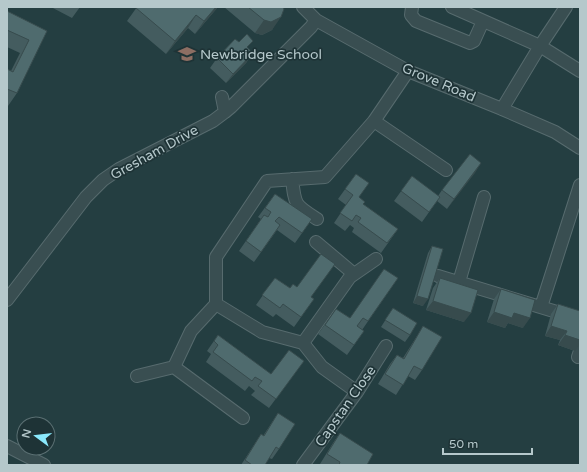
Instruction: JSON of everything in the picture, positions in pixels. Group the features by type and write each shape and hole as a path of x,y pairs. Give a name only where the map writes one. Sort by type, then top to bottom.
{"street":[{"name":"Grove Road","path":"303,7 316,20 408,71 555,132 580,148"},
{"path":"412,7 411,15 416,20 470,42 474,41 483,21"},
{"path":"452,7 540,46 580,71"},
{"path":"502,109 540,46 566,7"},
{"name":"Gresham Drive","path":"7,300 86,197 103,180 119,169 213,121 232,107 311,27 316,20"},
{"path":"174,367 191,331 216,304 216,257 267,181 325,177 374,122 408,71"},
{"path":"222,97 225,112"},
{"path":"374,122 446,170"},
{"path":"292,179 296,203 300,208 317,219"},
{"path":"541,306 580,185"},
{"path":"458,282 484,197"},
{"path":"316,242 354,274"},
{"path":"303,343 350,277 376,259"},
{"path":"438,276 580,319"},
{"path":"216,304 262,332 303,343 322,367 357,392"},
{"name":"Capstan Close","path":"303,465 357,392 386,346"},
{"path":"137,376 174,367"},
{"path":"174,367 243,418"},
{"path":"7,446 44,465"}],"building":[{"path":"216,7 204,21 196,15 175,41 136,8"},
{"path":"248,7 283,7 284,9 281,17 271,22 264,20"},
{"path":"7,11 47,31 17,93 7,89 7,69 13,72 29,40 7,30"},
{"path":"247,34 253,41 247,47 253,53 233,74 217,58 235,39 239,42"},
{"path":"470,154 481,163 454,199 442,190"},
{"path":"356,174 369,183 359,197 365,202 363,204 398,229 387,243 358,222 361,218 356,215 352,221 340,213 353,195 345,189"},
{"path":"412,176 440,197 429,212 401,191"},
{"path":"275,194 312,219 302,233 279,217 275,221 280,225 261,252 246,241 264,215 268,217 271,212 265,208"},
{"path":"432,246 443,249 428,299 417,296"},
{"path":"321,254 335,264 311,297 314,299 301,317 283,304 280,308 262,295 275,278 290,288 293,284 297,287"},
{"path":"384,269 398,278 368,321 363,318 357,326 364,331 354,345 325,325 336,309 350,318"},
{"path":"440,278 478,290 471,313 433,301"},
{"path":"501,289 535,300 530,318 514,313 512,318 494,312"},
{"path":"558,304 580,311 580,340 565,335 567,331 551,326"},
{"path":"393,308 417,323 410,335 385,320"},
{"path":"423,326 442,337 422,370 414,366 403,385 385,374 397,355 404,359"},
{"path":"218,335 271,374 289,350 304,361 276,399 258,386 262,381 255,377 252,381 213,352 218,345 214,341"},
{"path":"278,413 295,424 279,449 276,447 265,465 252,465 245,460 261,434 264,436"},
{"path":"340,433 373,454 367,465 339,465 340,462 327,454"}],"place":[{"name":"Newbridge School","path":"187,54"}]}
